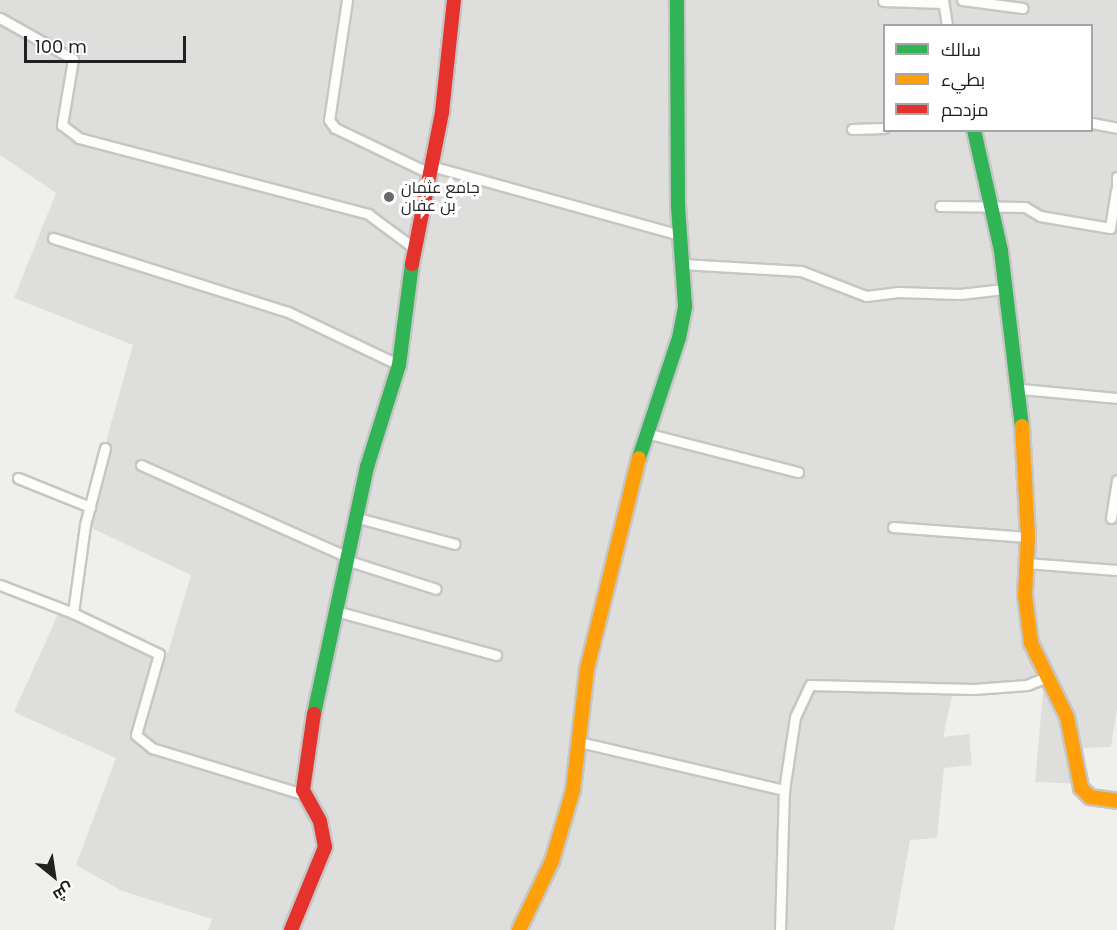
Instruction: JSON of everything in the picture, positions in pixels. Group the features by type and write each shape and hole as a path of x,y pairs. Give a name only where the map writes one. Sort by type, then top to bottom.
{"street":[{"path":"347,0 329,120 335,128 430,170 680,235"},
{"path":"291,930 325,847 324,833 306,795 312,724 336,611 350,560 367,467 399,365 414,249 442,112 454,0"},
{"path":"519,930 552,861 573,790 587,669 618,531 646,433 679,338 685,306 680,235 677,0"},
{"path":"962,0 1022,8"},
{"path":"883,1 943,2 947,24"},
{"path":"0,18 73,59 62,125 79,138 368,214 414,249"},
{"path":"1093,123 1117,128"},
{"path":"852,129 883,128"},
{"path":"974,132 1001,251 1004,289 1020,389 1028,537 1026,623 1036,658 1067,717 1082,788 1090,796 1117,801"},
{"path":"940,206 1025,207 1040,216 1110,228 1117,177"},
{"path":"53,238 288,312 399,365"},
{"path":"682,264 801,271 866,296 897,292 960,294 1004,289"},
{"path":"1020,389 1117,398"},
{"path":"646,433 798,472"},
{"path":"73,613 90,507 105,448"},
{"path":"141,465 350,560 436,589"},
{"path":"18,478 90,507"},
{"path":"1111,518 1117,480"},
{"path":"358,518 455,544"},
{"path":"893,527 1028,537"},
{"path":"1026,563 1117,570"},
{"path":"0,585 73,613 159,654 136,735 144,742 174,755 306,795"},
{"path":"336,611 496,655"},
{"path":"780,930 784,790 795,717 810,686 974,689 1027,685 1047,677"},
{"path":"579,742 784,790"}],"shaded area":[{"path":"0,0 1117,0 1117,708 1111,747 1083,748 1084,784 1035,782 1044,681 953,692 943,737 969,734 972,765 944,768 937,838 910,840 894,930 208,930 212,919 122,891 76,865 116,758 14,712 59,612 168,653 191,575 83,524 133,345 14,298 56,193 0,155"}],"traffic: fast":[{"path":"639,458 679,338 685,306 678,206 677,0"},
{"path":"974,132 1001,251 1022,426"},
{"path":"314,714 367,467 399,365 412,264"}],"traffic: slow":[{"path":"1022,426 1028,537 1025,595 1031,643 1067,717 1081,788 1090,797 1117,801"},
{"path":"519,930 552,861 573,790 587,669 639,458"}],"traffic: jam":[{"path":"412,264 442,112 454,0"},
{"path":"291,930 325,847 320,821 303,790 314,714"}],"place":[{"name":"جامع عثمان بن عفان","path":"389,197"}]}
